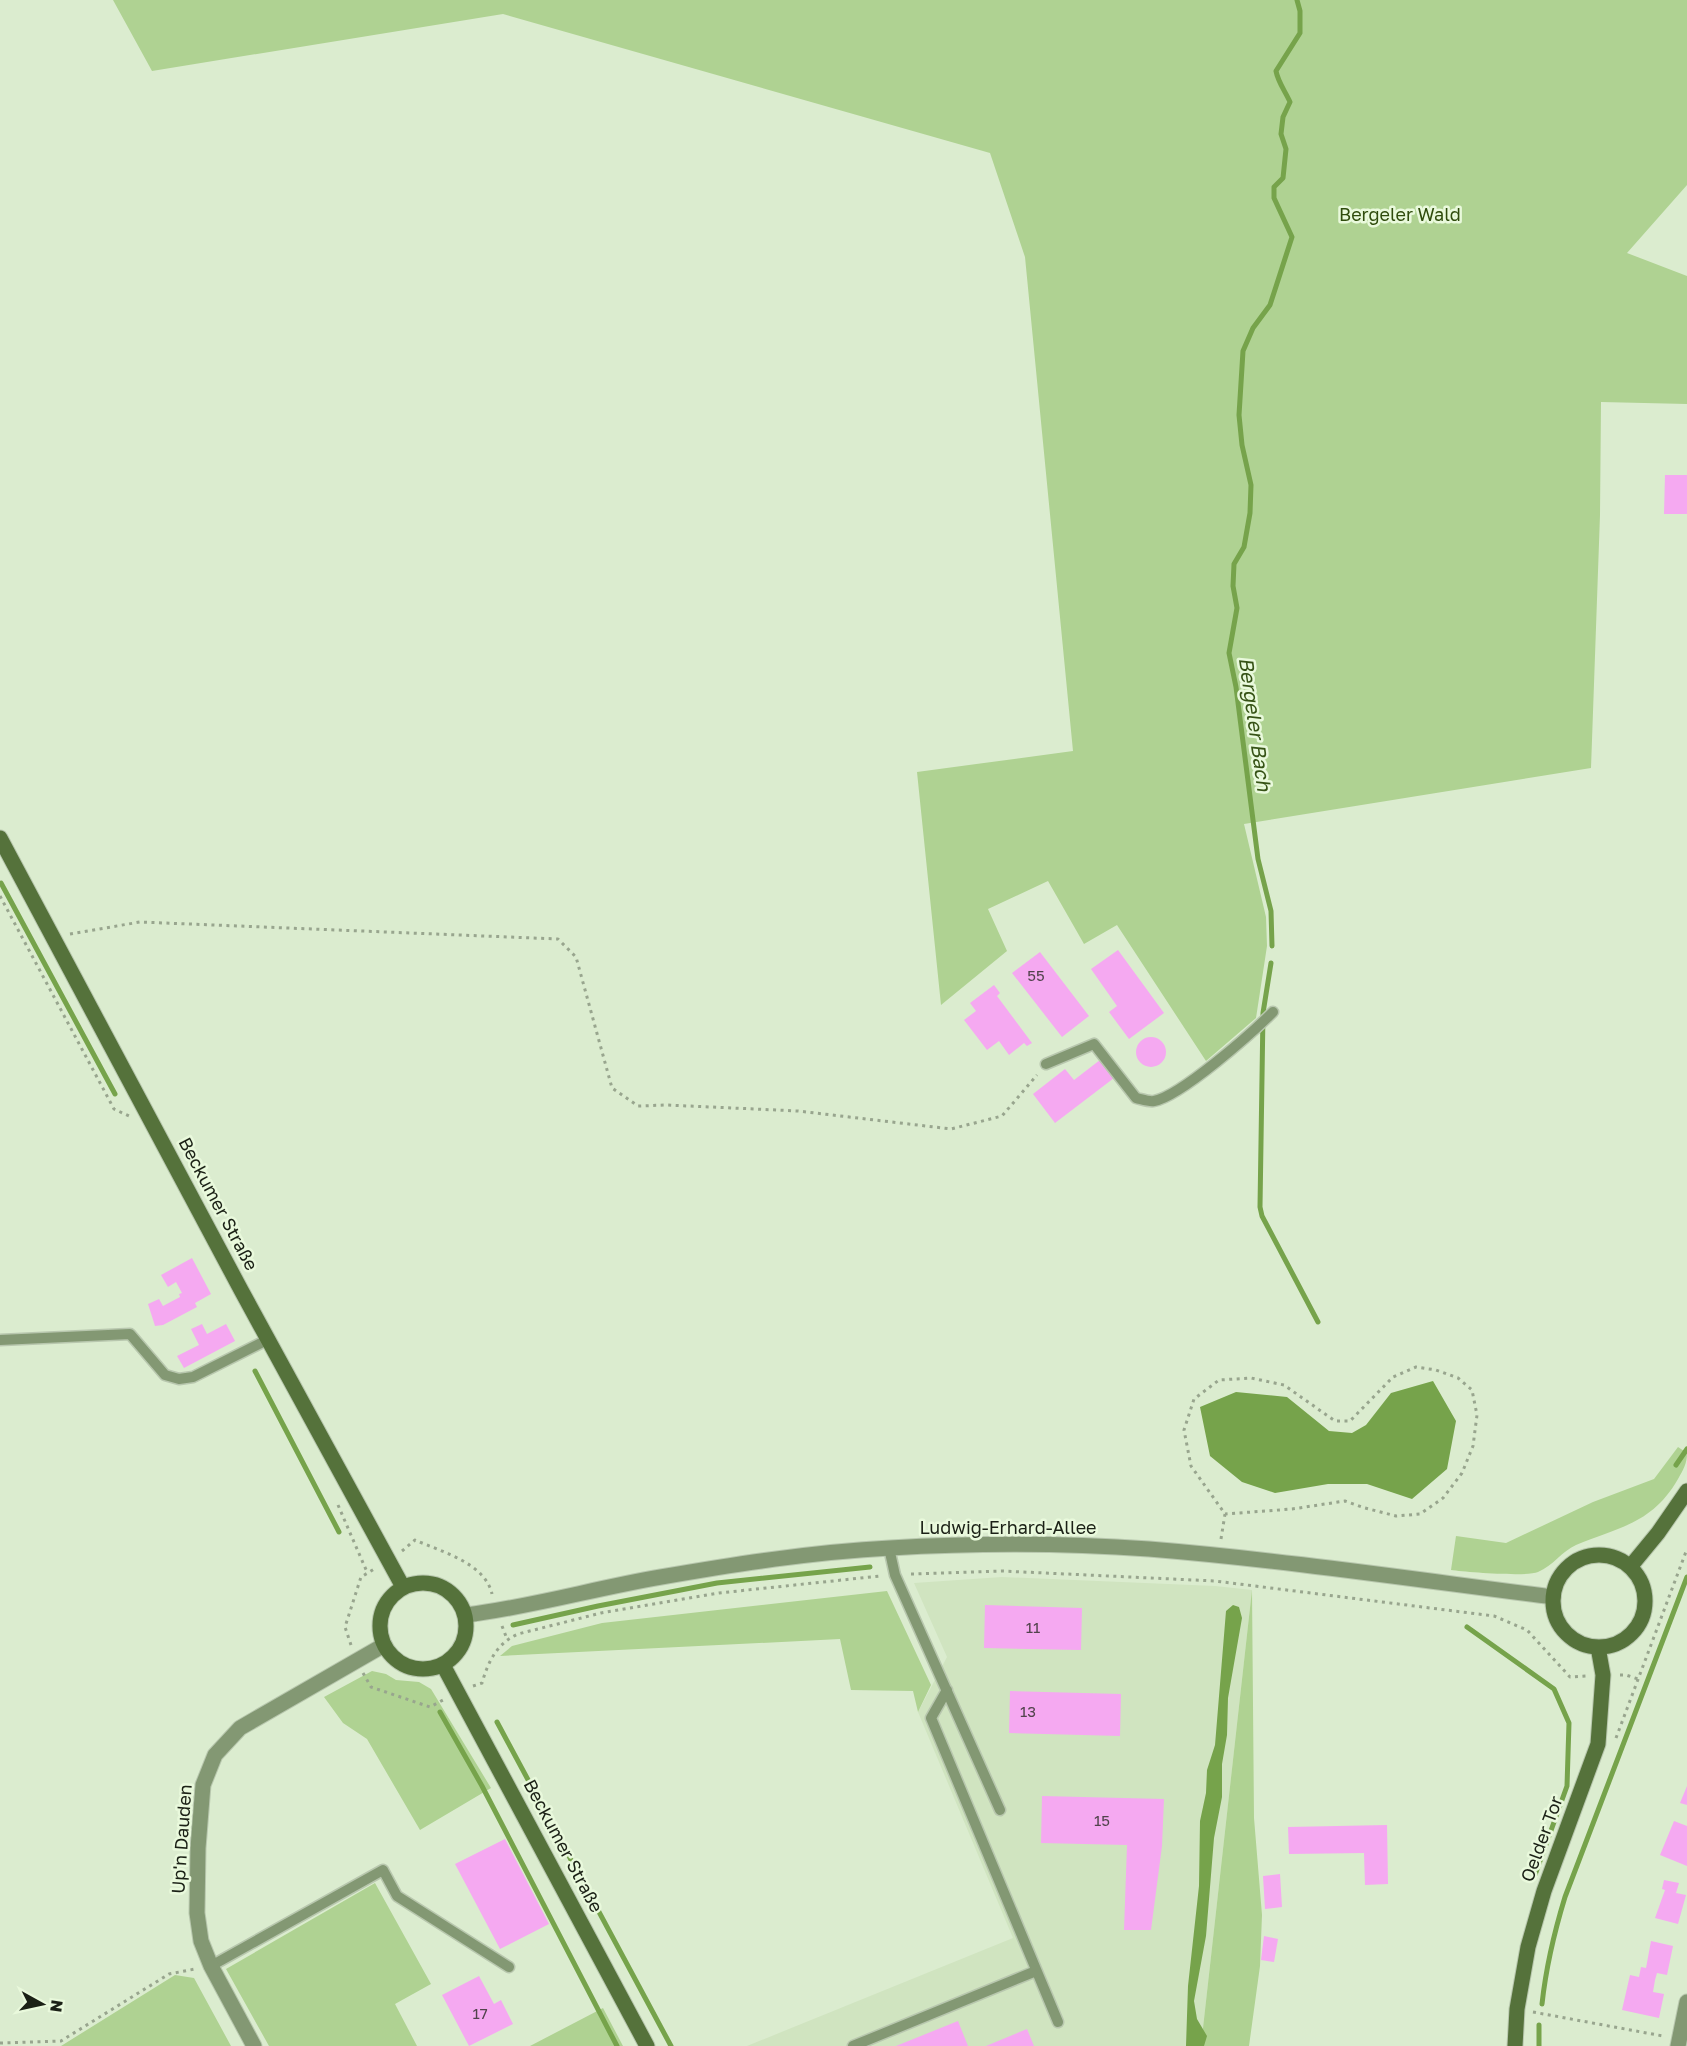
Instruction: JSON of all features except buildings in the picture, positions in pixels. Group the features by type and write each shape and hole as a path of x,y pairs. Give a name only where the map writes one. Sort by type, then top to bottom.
{"main road":[{"name":"Beckumer Straße","path":"0,838 403,1587"},
{"path":"1630,1567 1658,1533 1687,1491"},
{"path":"1592,1556 1612,1557 1630,1567 1640,1579 1645,1594 1642,1618 1628,1637 1614,1645 1598,1647 1580,1643 1565,1632 1556,1616 1554,1597 1560,1578 1574,1563 1592,1556"},
{"path":"418,1582 434,1583 448,1590 460,1601 466,1615 466,1635 458,1653 444,1665 430,1670 403,1665 384,1645 380,1629 382,1612 390,1597 403,1587 418,1582"},
{"name":"Oelder Tor","path":"1515,2046 1517,2009 1528,1947 1544,1891 1598,1744 1603,1675 1598,1647"},
{"name":"Beckumer Straße","path":"444,1665 646,2046"}],"street":[{"name":"Ludwig-Erhard-Allee","path":"466,1615 497,1612 660,1577 791,1557 889,1548 1003,1544 1145,1549 1219,1555 1554,1597"},
{"name":"Up'n Dauden","path":"254,2046 211,1966 201,1941 197,1913 198,1848 203,1785 215,1755 240,1728 384,1645"},
{"path":"1679,2042 1687,2002"}],"lane":[{"path":"1046,1064 1094,1044 1136,1098 1153,1101 1174,1093 1211,1066 1273,1012"},
{"path":"0,1340 130,1334 165,1375 179,1379 193,1377 269,1339"},
{"path":"889,1548 895,1575 1000,1810"},
{"path":"946,1690 931,1718 1058,2022"},
{"path":"211,1966 383,1870 397,1896 509,1967"},
{"path":"853,2046 1036,1971"}],"path":[{"path":"0,896 114,1109 129,1117"},
{"path":"53,937 140,922 558,939 576,957 612,1088 638,1106 667,1105 798,1111 951,1129 1002,1116 1046,1064"},
{"path":"1219,1555 1225,1514 1191,1466 1184,1430 1194,1399 1220,1380 1251,1378 1284,1385 1335,1421 1350,1421 1393,1377 1416,1368 1437,1370 1458,1378 1472,1390 1477,1415 1473,1446 1462,1473 1443,1498 1420,1514 1396,1516 1345,1501 1292,1509 1225,1514"},
{"path":"338,1506 367,1572"},
{"path":"459,1692 430,1707 370,1687 345,1627 361,1577 390,1561 415,1540 473,1567 490,1583 497,1612"},
{"path":"482,1683 488,1662 507,1639 518,1634 601,1613 718,1593 895,1575 1002,1571 1215,1581 1494,1616 1527,1630 1570,1677 1626,1675 1638,1679"},
{"path":"0,2043 61,2041 169,1974 211,1966"},
{"path":"1517,2009 1679,2042"}],"shaded area":[{"path":"1433,1381 1456,1421 1447,1469 1412,1499 1367,1484 1328,1484 1275,1493 1242,1482 1210,1456 1200,1407 1236,1392 1287,1397 1329,1431 1352,1433 1366,1425 1391,1393"},
{"path":"1002,1577 1215,1586 1252,1590 1201,2046 747,2046 1013,1938 918,1712 947,1657 914,1583"},
{"path":"1233,1605 1239,1607 1242,1618 1228,1698 1227,1735 1222,1764 1222,1797 1214,1838 1206,1936 1194,2001 1197,2019 1207,2036 1204,2046 1186,2046 1188,1986 1199,1886 1200,1821 1206,1793 1207,1770 1215,1745 1226,1611"}],"green space":[{"name":"Bergeler Wald","path":"113,0 1687,0 1687,185 1627,253 1687,276 1687,404 1601,402 1600,515 1591,768 1244,824 1266,917 1267,946 1256,1018 1206,1061 1117,925 1084,944 1048,881 988,909 1007,951 941,1005 917,772 1073,751 1025,257 990,153 503,14 152,71"},
{"path":"1678,1447 1687,1453 1683,1470 1668,1494 1646,1515 1576,1545 1538,1572 1509,1574 1451,1570 1456,1536 1506,1543 1593,1502 1654,1479"},
{"path":"1252,1590 1254,1818 1262,1915 1260,1966 1249,2046 1201,2046"},
{"path":"887,1591 931,1685 918,1712 913,1691 851,1690 840,1639 500,1656 512,1646 602,1623"},
{"path":"372,1671 386,1674 396,1680 419,1682 431,1689 491,1788 420,1830 367,1739 343,1723 324,1697"},
{"path":"375,1883 431,1984 395,2004 417,2046 269,2046 226,1969"},
{"path":"175,1975 194,1978 231,2046 61,2046"},
{"path":"603,2008 623,2046 530,2046"}],"waterway":[{"name":"Bergeler Bach","path":"1272,946 1271,911 1258,859 1236,687 1229,653 1237,608 1233,586 1234,564 1244,547 1250,513 1251,485 1242,445 1239,415 1243,351 1253,328 1270,305 1292,237 1274,198 1274,187 1283,178 1286,149 1281,134 1283,117 1290,102 1276,71 1300,33 1300,11 1297,0"},
{"path":"1,883 115,1094"},
{"name":"Bergeler Bach","path":"1271,963 1263,1013 1260,1207 1262,1216 1318,1322"},
{"path":"255,1371 339,1532"},
{"path":"1676,1465 1687,1449"},
{"path":"513,1625 717,1583 870,1567"},
{"path":"1542,2004 1551,1950 1565,1897 1687,1577"},
{"path":"1467,1627 1554,1689 1569,1723 1567,1786 1535,1875"},
{"path":"440,1712 482,1786 617,2046"},
{"path":"497,1722 671,2046"},
{"path":"1539,2025 1539,2046"}]}
